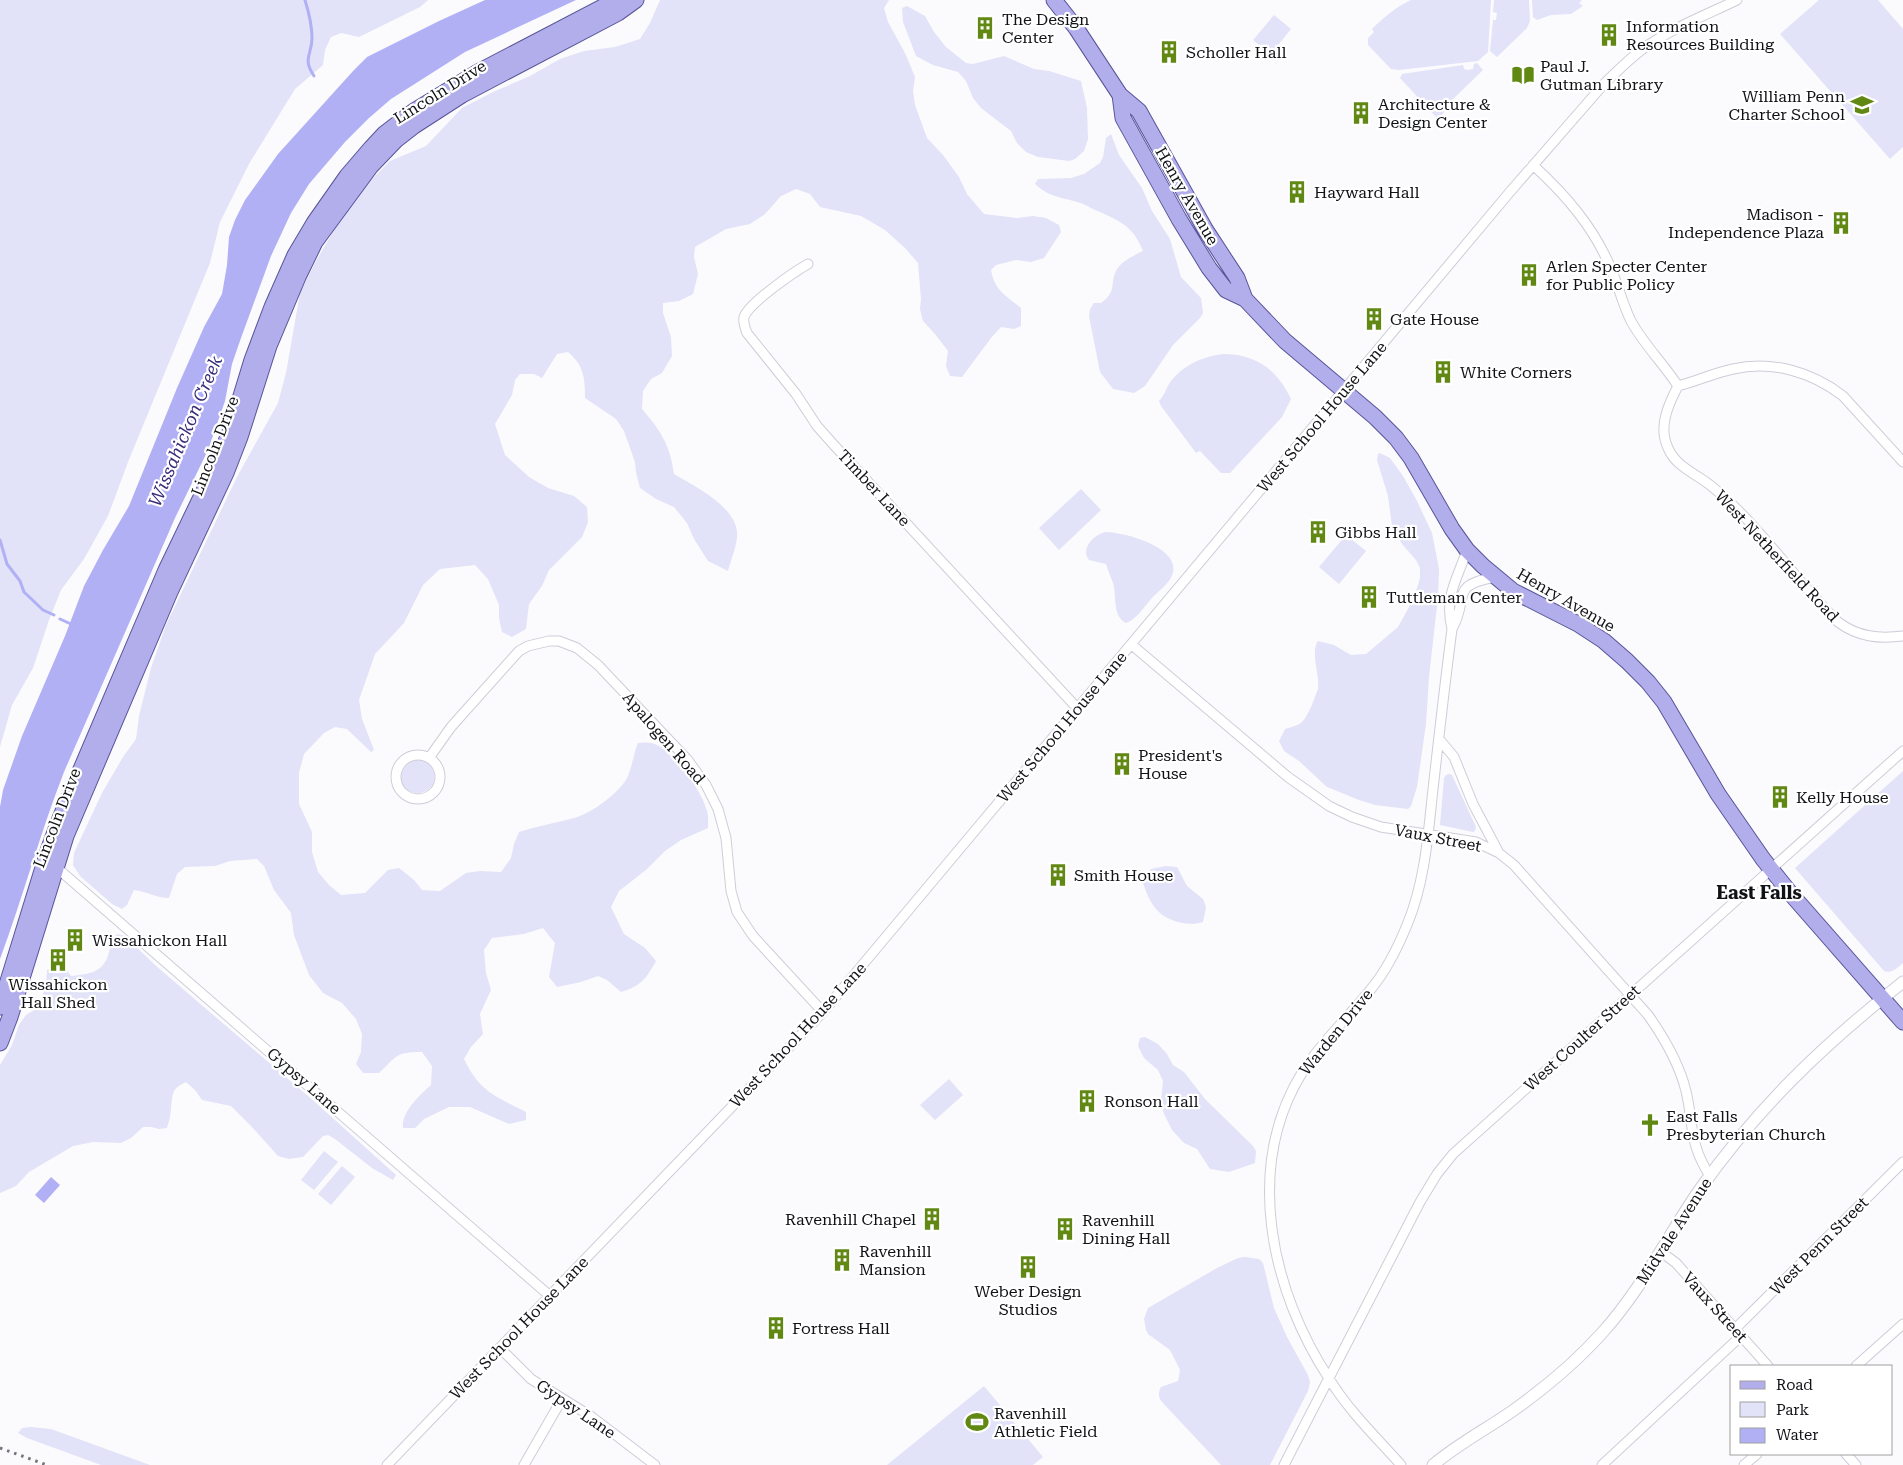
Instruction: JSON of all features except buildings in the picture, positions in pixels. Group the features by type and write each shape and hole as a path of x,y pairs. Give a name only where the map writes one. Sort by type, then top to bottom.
{"main road":[{"name":"Lincoln Drive","path":"0,1007 49,848 61,816 166,570 215,468 230,432 258,342 279,290 304,239 358,162 398,122 462,81 616,0"},
{"name":"Lincoln Drive","path":"0,1043 74,816 159,617 234,455 269,346 283,311 306,260 326,227 371,166 396,140 414,126 462,94 618,13 636,0"},
{"name":"Henry Avenue","path":"1054,0 1076,28 1120,95 1124,118 1198,251 1226,290 1245,299 1285,341 1387,428 1420,471 1452,529 1467,550 1494,577 1526,598 1589,631 1616,651 1638,672 1664,702 1718,794 1771,869 1903,1022"}],"street":[{"name":"West School House Lane","path":"388,1465 823,1012 1533,165 1603,85 1629,60 1661,38 1737,0"},
{"path":"1533,165 1564,195 1585,221 1604,253 1632,322 1648,347 1678,386 1749,366 1778,367 1808,375 1843,396 1903,462"},
{"name":"Timber Lane","path":"808,264 754,304 744,318 744,326 747,332 796,394 817,426 1078,709"},
{"name":"West Netherfield Road","path":"1678,386 1668,406 1664,426 1667,446 1677,463 1707,483 1730,502 1838,622 1851,631 1867,636 1903,636"},
{"name":"Warden Drive","path":"1452,629 1448,614 1450,595 1467,550"},
{"name":"Warden Drive","path":"1401,1465 1359,1418 1329,1380 1307,1343 1290,1305 1276,1254 1271,1223 1269,1183 1276,1137 1286,1104 1318,1049 1373,987 1400,940 1418,893 1428,834 1452,629 1459,616 1465,587 1474,582 1494,577"},
{"name":"Apalogen Road","path":"429,758 451,726 519,651 528,646 549,641 577,648 598,664 698,773 713,797 722,822 726,838 731,891 737,912 753,936 823,1012"},
{"name":"Vaux Street","path":"1132,645 1288,777 1339,812 1364,822 1396,830 1476,842 1499,853 1514,865 1659,1029 1674,1057 1686,1090 1696,1151 1710,1176"},
{"path":"1438,739 1454,757 1473,804 1499,853"},
{"name":"West Coulter Street","path":"1284,1465 1420,1202 1437,1174 1462,1144 1903,751"},
{"path":"415,755 429,758 435,762 440,776 436,790 425,798 418,799 404,794 396,782 398,768 408,758 415,755"},
{"name":"Gypsy Lane","path":"56,867 550,1296"},
{"name":"Midvale Avenue","path":"1433,1465 1462,1442 1528,1400 1566,1369 1604,1331 1625,1304 1710,1176 1758,1115 1845,1028 1903,982"},
{"name":"West Penn Street","path":"1602,1465 1738,1333 1903,1162"},
{"name":"Vaux Street","path":"1660,1252 1676,1263 1767,1365"},
{"path":"1857,1365 1903,1324"},
{"name":"Gypsy Lane","path":"500,1348 531,1379 592,1416 644,1462 655,1465"},
{"path":"524,1465 562,1399"},
{"path":"1744,1465 1756,1455"},
{"path":"1847,1455 1856,1465"}],"green space":[{"path":"0,0 428,0 420,7 359,37 341,33 331,37 325,50 323,65 295,89 249,164 220,222 210,263 128,462 108,516 84,559 61,590 33,668 12,705 0,747"},
{"path":"660,0 889,0 884,8 888,22 906,55 915,77 913,91 915,105 927,138 943,155 959,177 967,194 984,214 1017,218 1033,216 1046,218 1059,225 1061,232 1044,258 1031,262 1016,260 996,265 991,270 998,288 1021,308 1021,326 1014,329 1001,327 962,377 950,376 946,366 948,351 923,321 920,309 918,263 885,230 861,216 820,207 810,194 796,189 781,196 765,214 750,224 726,229 695,247 694,257 698,274 693,294 679,301 663,303 663,313 671,337 672,356 662,373 651,379 643,391 642,409 664,439 674,474 704,492 724,507 736,526 735,550 728,571 708,561 694,539 687,523 674,507 656,499 640,488 635,462 624,431 616,419 585,398 585,385 580,367 568,352 557,354 542,378 534,374 520,374 515,380 512,395 495,424 505,455 529,477 548,488 574,496 587,507 588,522 582,537 549,570 542,586 529,604 526,629 512,637 502,632 499,605 488,579 475,565 440,569 423,585 404,623 375,654 359,700 362,719 374,750 371,752 347,729 335,727 324,733 304,754 299,773 299,804 312,832 312,852 318,872 341,895 365,893 388,870 399,868 414,880 422,890 440,891 466,873 480,871 501,872 511,858 519,832 581,816 596,808 616,792 628,776 638,743 657,745 681,766 702,798 708,816 708,828 681,840 665,851 647,869 619,891 611,907 624,934 645,948 656,961 646,977 634,987 621,992 607,980 598,976 557,987 549,977 555,943 543,928 524,934 492,938 484,950 486,973 491,990 480,1014 483,1034 471,1047 464,1059 482,1086 497,1097 526,1112 526,1120 509,1124 470,1107 449,1107 424,1119 415,1128 403,1128 403,1122 408,1110 431,1085 432,1066 422,1052 413,1052 397,1056 379,1073 363,1073 356,1064 361,1052 362,1034 356,1019 342,1003 323,993 309,975 294,935 291,913 274,890 264,866 257,859 230,861 215,866 185,867 177,874 169,898 134,890 127,905 122,909 112,904 80,876 73,865 74,853 102,793 136,739 139,716 151,668 166,625 237,477 278,403 286,373 300,293 340,220 366,185 390,161 426,146 462,108 530,76 560,59 584,51 615,47 640,39 650,23"},
{"path":"1411,0 1491,0 1488,52 1478,61 1399,70 1391,69 1368,45 1368,38 1374,32 1372,29 1381,20"},
{"path":"1494,0 1529,0 1530,21 1527,28 1497,57 1490,51 1493,20 1496,20 1497,13 1493,12"},
{"path":"1532,0 1582,0 1579,3 1583,6 1571,14 1551,15 1537,20 1533,17"},
{"name":"William Penn Charter School","path":"1819,0 1878,0 1903,29 1903,147 1890,159 1780,34"},
{"path":"907,6 925,16 934,32 946,47 966,63 973,64 1004,56 1034,69 1049,71 1081,81 1087,108 1088,139 1084,151 1075,159 1069,161 1038,157 1026,152 1017,143 1011,131 981,108 973,98 966,81 958,72 933,65 916,56 903,22 902,8"},
{"path":"1274,15 1291,29 1270,55 1253,40"},
{"path":"1477,63 1483,70 1452,100 1442,115 1437,118 1400,78 1402,74 1463,65 1464,69 1468,70 1473,69 1474,64"},
{"path":"1111,134 1119,155 1142,188 1152,211 1170,239 1181,277 1201,298 1203,313 1173,345 1145,386 1134,393 1113,389 1100,372 1089,316 1090,309 1094,303 1101,303 1110,295 1119,266 1143,251 1139,242 1124,224 1082,203 1050,194 1035,184 1038,179 1071,178 1084,174 1100,163 1103,157 1106,138"},
{"path":"1223,354 1245,357 1264,365 1279,379 1291,399 1282,417 1230,473 1221,473 1200,451 1196,453 1159,401 1174,377 1186,367 1208,357"},
{"path":"1380,453 1390,458 1417,501 1432,533 1439,569 1426,724 1417,787 1411,806 1408,809 1375,805 1327,787 1299,761 1284,751 1279,741 1285,729 1296,726 1304,720 1312,705 1318,689 1315,651 1318,641 1334,645 1351,655 1366,654 1398,627 1414,598 1420,578 1420,568 1416,560 1402,544 1392,526 1388,496 1377,460"},
{"path":"1081,489 1101,510 1059,550 1039,528"},
{"path":"1105,532 1136,538 1159,548 1168,555 1173,563 1172,576 1167,583 1137,616 1126,623 1117,611 1113,583 1106,564 1089,560 1086,551 1093,539"},
{"path":"1346,535 1366,551 1339,584 1319,567"},
{"path":"419,759 431,763 434,776 432,785 426,791 419,793 411,792 404,788 400,782 401,773 404,768"},
{"path":"1903,771 1903,963 1894,970 1887,972 1884,971 1795,868"},
{"path":"1449,774 1452,775 1476,827 1473,832 1440,825 1444,778"},
{"path":"1166,866 1177,867 1187,886 1203,899 1206,907 1203,922 1191,924 1171,920 1160,913 1154,906 1142,880 1151,869"},
{"path":"117,934 125,936 155,965 316,1103 396,1175 393,1180 372,1168 328,1135 323,1136 303,1157 289,1159 278,1156 231,1106 202,1100 186,1082 175,1089 167,1128 143,1127 131,1138 121,1143 93,1142 73,1146 29,1172 16,1186 0,1193 0,1065 12,1045 19,1025 26,1015 36,1009 46,987 47,970 54,965 64,966 71,976 95,971 107,959 112,940"},
{"path":"1145,1037 1158,1044 1167,1054 1173,1065 1184,1072 1205,1099 1253,1146 1256,1151 1255,1163 1229,1172 1210,1169 1197,1149 1184,1143 1172,1130 1164,1114 1161,1101 1163,1081 1158,1070 1144,1058 1138,1046 1140,1038"},
{"path":"949,1079 963,1095 935,1120 920,1105"},
{"path":"324,1151 338,1162 314,1190 301,1180"},
{"path":"342,1166 355,1177 331,1205 318,1194"},
{"path":"1238,1258 1259,1259 1263,1263 1274,1308 1310,1382 1308,1391 1270,1465 1221,1465 1162,1402 1159,1395 1161,1387 1178,1381 1180,1370 1170,1350 1148,1334 1144,1319 1148,1308 1217,1268"},
{"name":"Ravenhill Athletic Field","path":"984,1386 1043,1457 1033,1465 887,1465"},
{"path":"22,1428 51,1429 150,1465 101,1465 18,1433"}],"water":[{"name":"Wissahickon Creek","path":"485,0 576,0 465,52 391,99 345,142 309,184 291,213 271,256 241,338 232,364 225,401 208,450 175,518 64,772 0,959 0,807 3,790 22,736 65,636 84,586 129,506 177,388 204,327 222,294 229,237 245,200 278,154 367,57"},
{"path":"51,1177 60,1185 44,1203 35,1195"}],"waterway":[{"path":"305,0 312,33 312,44 308,61 314,76"},
{"path":"0,540 7,564 20,581 24,592 43,610 54,615"},
{"path":"60,619 73,625"}],"railway":[{"path":"0,1448 47,1465"}],"place":[{"name":"The Design Center","path":"985,28"},
{"name":"Information Resources Building","path":"1609,35"},
{"name":"Scholler Hall","path":"1169,52"},
{"name":"Paul J. Gutman Library","path":"1523,75"},
{"name":"William Penn Charter School","path":"1862,105"},
{"name":"Architecture & Design Center","path":"1361,113"},
{"name":"Hayward Hall","path":"1297,192"},
{"name":"Madison - Independence Plaza","path":"1841,223"},
{"name":"Arlen Specter Center for Public Policy","path":"1529,275"},
{"name":"Gate House","path":"1374,319"},
{"name":"White Corners","path":"1443,372"},
{"name":"Gibbs Hall","path":"1318,532"},
{"name":"Tuttleman Center","path":"1369,597"},
{"name":"President's House","path":"1122,764"},
{"name":"Kelly House","path":"1780,797"},
{"name":"Smith House","path":"1058,875"},
{"name":"Wissahickon Hall","path":"75,940"},
{"name":"Wissahickon Hall Shed","path":"58,960"},
{"name":"Ronson Hall","path":"1087,1101"},
{"name":"East Falls Presbyterian Church","path":"1650,1125"},
{"name":"Ravenhill Chapel","path":"932,1219"},
{"name":"Ravenhill Dining Hall","path":"1065,1229"},
{"name":"Ravenhill Mansion","path":"842,1260"},
{"name":"Weber Design Studios","path":"1028,1267"},
{"name":"Fortress Hall","path":"776,1328"},
{"name":"Ravenhill Athletic Field","path":"977,1422"}],"district":[{"name":"East Falls","path":"1759,892"}]}
